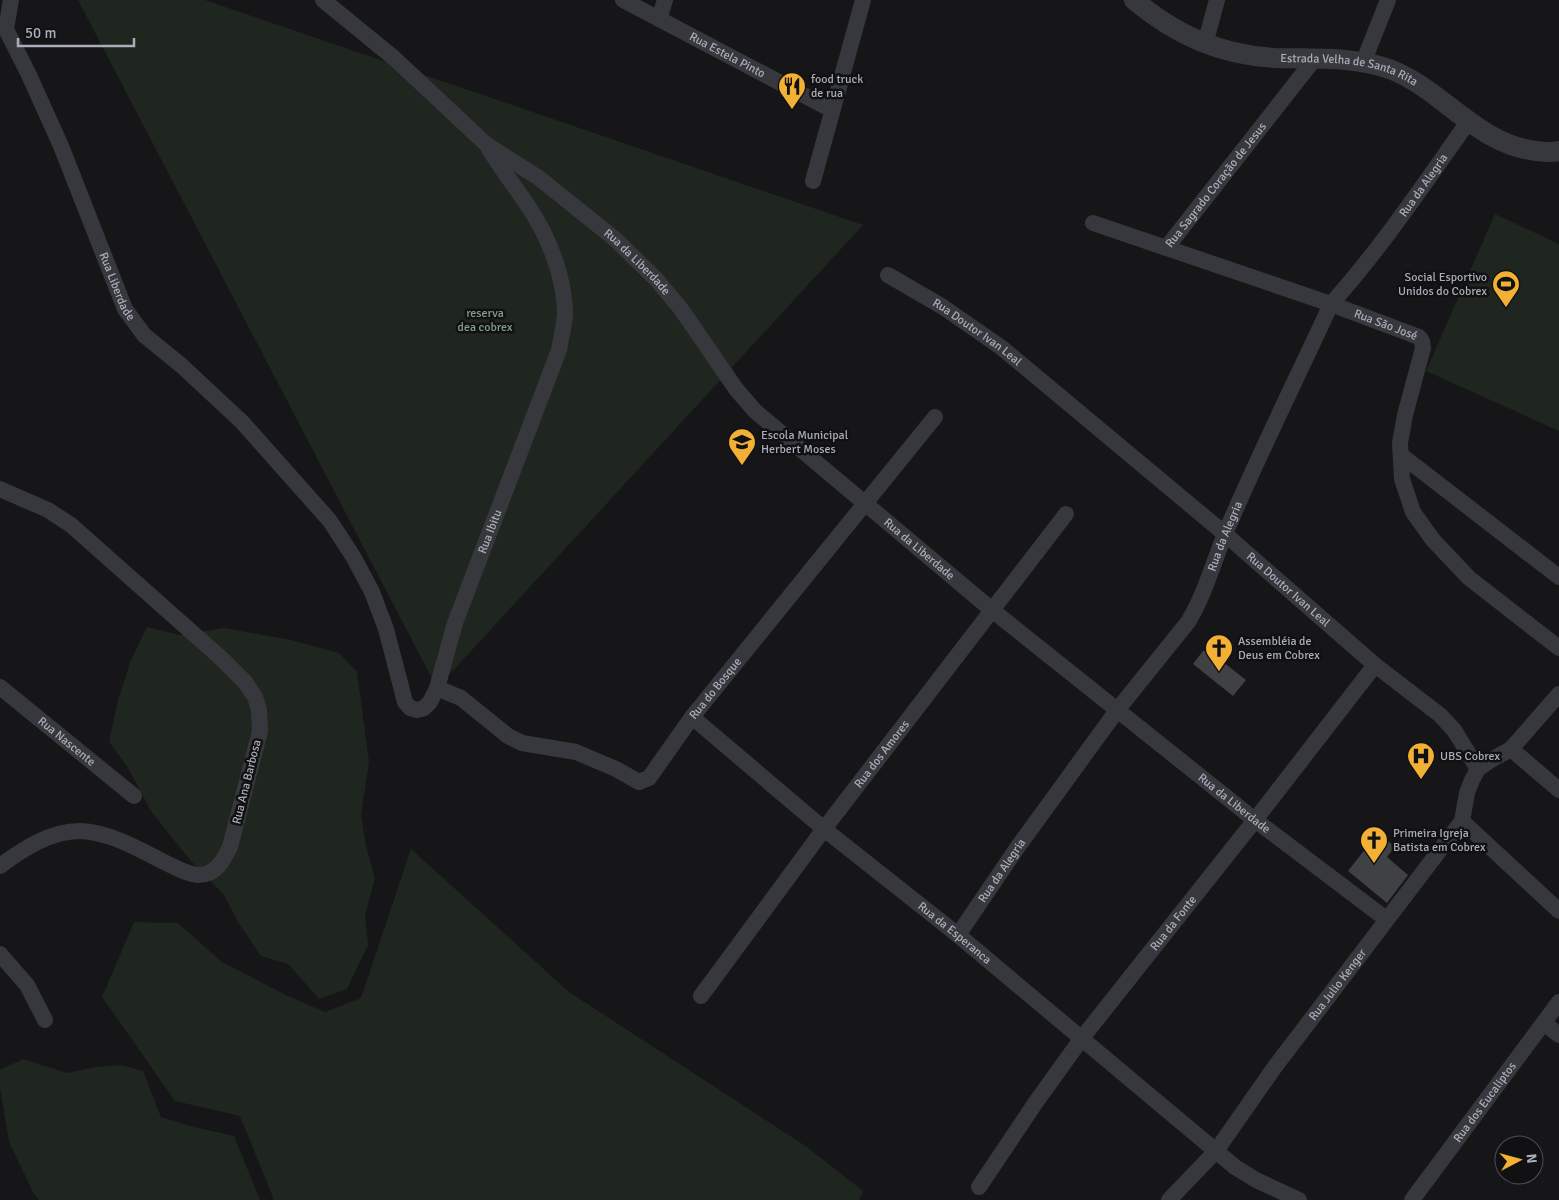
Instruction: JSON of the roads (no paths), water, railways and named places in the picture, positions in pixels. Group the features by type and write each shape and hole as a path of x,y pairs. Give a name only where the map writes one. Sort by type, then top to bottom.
{"street":[{"name":"Rua Liberdade","path":"11,0 6,29 61,146 124,309 144,335 182,366 242,422 324,512"},
{"path":"323,0 394,58 487,145"},
{"name":"Rua Estela Pinto","path":"623,0 832,110"},
{"path":"660,19 665,0"},
{"path":"813,181 863,0"},
{"name":"Estrada Velha de Santa Rita","path":"1134,0 1176,31 1205,44 1241,54 1275,58 1316,57 1363,63 1392,70 1418,84 1468,122 1506,144 1529,150 1558,153"},
{"path":"1205,44 1217,0"},
{"path":"1363,63 1388,0"},
{"name":"Rua Sagrado Coração de Jesus","path":"1316,57 1167,247 1331,304"},
{"name":"Rua da Alegria","path":"958,935 1017,848 1118,709 1174,642 1188,622 1204,590 1225,534 1331,304 1402,216 1468,122"},
{"name":"Rua Ibitu","path":"324,512 354,558 372,592 386,629 405,702 410,708 416,710 424,708 430,702 437,688 455,623 559,350 565,316 562,288 554,256 529,208 500,168 487,145"},
{"name":"Rua da Liberdade","path":"487,145 539,178 615,239 656,279 681,309 736,390 755,411 992,610 1255,820 1386,919"},
{"path":"1093,223 1167,247"},
{"name":"Rua Doutor Ivan Leal","path":"888,275 943,307 1002,348 1225,534 1375,665 1440,715 1454,730 1478,769"},
{"name":"Rua São José","path":"1331,304 1419,337 1422,342 1423,348 1405,415 1400,442 1401,455"},
{"name":"Rua do Bosque","path":"437,688 460,698 508,736 522,743 576,752 616,769 639,782 649,778 692,717 935,417"},
{"path":"1401,455 1559,577"},
{"path":"1401,455 1402,479 1413,512 1433,540 1469,578 1559,648"},
{"name":"Rua Ana Barbosa","path":"0,489 48,510 71,526 222,659 245,682 255,697 259,710 260,731 230,847 222,864 214,870 206,874 197,875 106,836 80,831 61,833 40,840 0,866"},
{"name":"Rua dos Amores","path":"701,996 824,829 1066,514"},
{"name":"Rua da Fonte","path":"979,1187 1082,1038 1375,665"},
{"name":"Rua Nascente","path":"0,687 134,796"},
{"path":"1558,908 1462,821 1472,780 1478,769 1511,750 1559,694"},
{"name":"Rua da Esperanca","path":"692,717 824,829 958,935 1235,1167 1256,1180 1299,1200"},
{"path":"1511,750 1559,790"},
{"name":"Rua Julio Kenger","path":"1171,1200 1216,1151 1274,1068 1462,821"},
{"path":"0,954 27,985 45,1020"},
{"name":"Rua dos Eucaliptos","path":"1412,1200 1559,1002"},
{"path":"1544,1023 1559,1035"}],"place":[{"name":"food truck de rua","path":"792,110"},
{"name":"Social Esportivo Unidos do Cobrex","path":"1506,308"},
{"name":"Escola Municipal Herbert Moses","path":"742,466"},
{"name":"Assembléia de Deus em Cobrex","path":"1219,672"},
{"name":"UBS Cobrex","path":"1421,780"},
{"name":"Primeira Igreja Batista em Cobrex","path":"1374,864"}],"park label":[{"name":"reserva dea cobrex","path":"485,320"}]}
